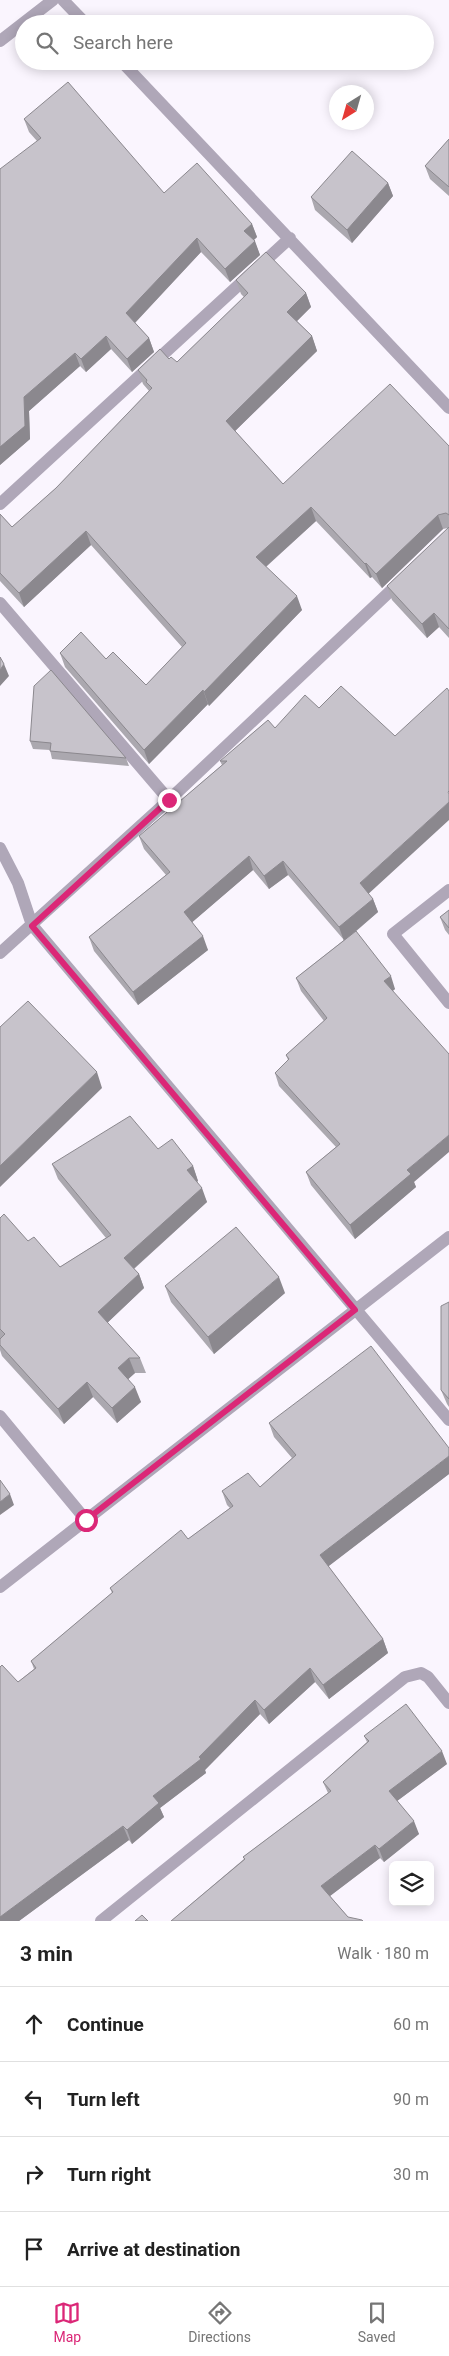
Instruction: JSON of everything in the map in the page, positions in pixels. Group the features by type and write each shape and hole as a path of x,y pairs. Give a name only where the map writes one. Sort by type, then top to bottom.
{"street":[{"path":"34,15 53,0"},
{"path":"63,0 77,15"},
{"path":"0,41 15,29"},
{"path":"130,70 449,408"},
{"path":"0,504 290,238"},
{"path":"0,953 169,800 413,569"},
{"path":"0,604 169,800"},
{"path":"0,848 18,883 32,926 449,1420"},
{"path":"449,890 393,934 449,1003"},
{"path":"0,1587 449,1237"},
{"path":"0,1416 86,1520"},
{"path":"101,1921 405,1677 421,1673 428,1677 449,1703"}],"building":[{"path":"68,82 164,193 197,163 252,224 244,231 255,241 225,269 197,238 126,313 149,338 127,359 106,336 81,359 75,353 24,397 25,426 0,447 0,169 41,138 24,119"},
{"path":"449,139 449,187 425,166"},
{"path":"352,151 388,183 347,230 311,197"},
{"path":"266,252 306,293 287,312 312,336 226,421 283,484 390,384 449,446 449,515 446,513 438,515 376,574 311,507 256,557 297,596 204,692 203,690 144,750 60,653 81,632 106,659 113,652 146,685 186,643 86,531 19,593 0,573 0,514 12,527 56,488 152,388 138,370 160,349 169,359 171,357 177,362 248,293 236,280"},
{"path":"449,527 449,629 434,613 422,624 387,586"},
{"path":"0,657 4,664 0,670"},
{"path":"51,670 126,758 50,751 51,743 30,741 34,686"},
{"path":"341,686 395,736 447,688 449,691 449,802 360,883 373,899 339,927 283,861 264,876 249,856 184,912 203,936 133,992 89,937 170,872 139,836 227,761 220,761 268,720 275,728 305,695 319,708"},
{"path":"449,910 449,928 440,917"},
{"path":"356,931 391,976 384,981 449,1054 449,1135 407,1170 411,1174 350,1225 306,1172 340,1144 275,1073 289,1059 286,1055 327,1018 296,978"},
{"path":"28,1001 97,1072 0,1166 0,1027"},
{"path":"130,1116 158,1149 172,1139 193,1166 187,1170 202,1188 124,1258 139,1274 98,1312 140,1358 129,1358 118,1368 135,1387 112,1408 87,1382 58,1409 0,1345 0,1339 5,1334 0,1329 0,1218 4,1214 28,1241 34,1237 60,1267 111,1235 52,1164"},
{"path":"236,1227 279,1277 208,1337 165,1286"},
{"path":"449,1302 449,1399 441,1390 441,1306"},
{"path":"371,1346 449,1448 449,1456 320,1555 383,1639 323,1685 310,1668 264,1710 255,1700 199,1757 201,1759 153,1796 159,1803 127,1830 123,1826 0,1917 0,1667 2,1665 18,1682 36,1668 31,1661 113,1592 110,1588 181,1530 188,1539 233,1506 222,1491 248,1473 260,1487 296,1455 269,1423"},
{"path":"0,1480 10,1494 0,1502"},
{"path":"406,1704 442,1751 389,1791 414,1821 379,1849 375,1845 321,1886 348,1917 363,1921 171,1921 245,1859 243,1857 331,1791 323,1782 369,1741 364,1736"},
{"path":"142,1915 148,1921 135,1921"}],"route":[{"path":"86,1520 355,1310 32,926 169,800"}]}
